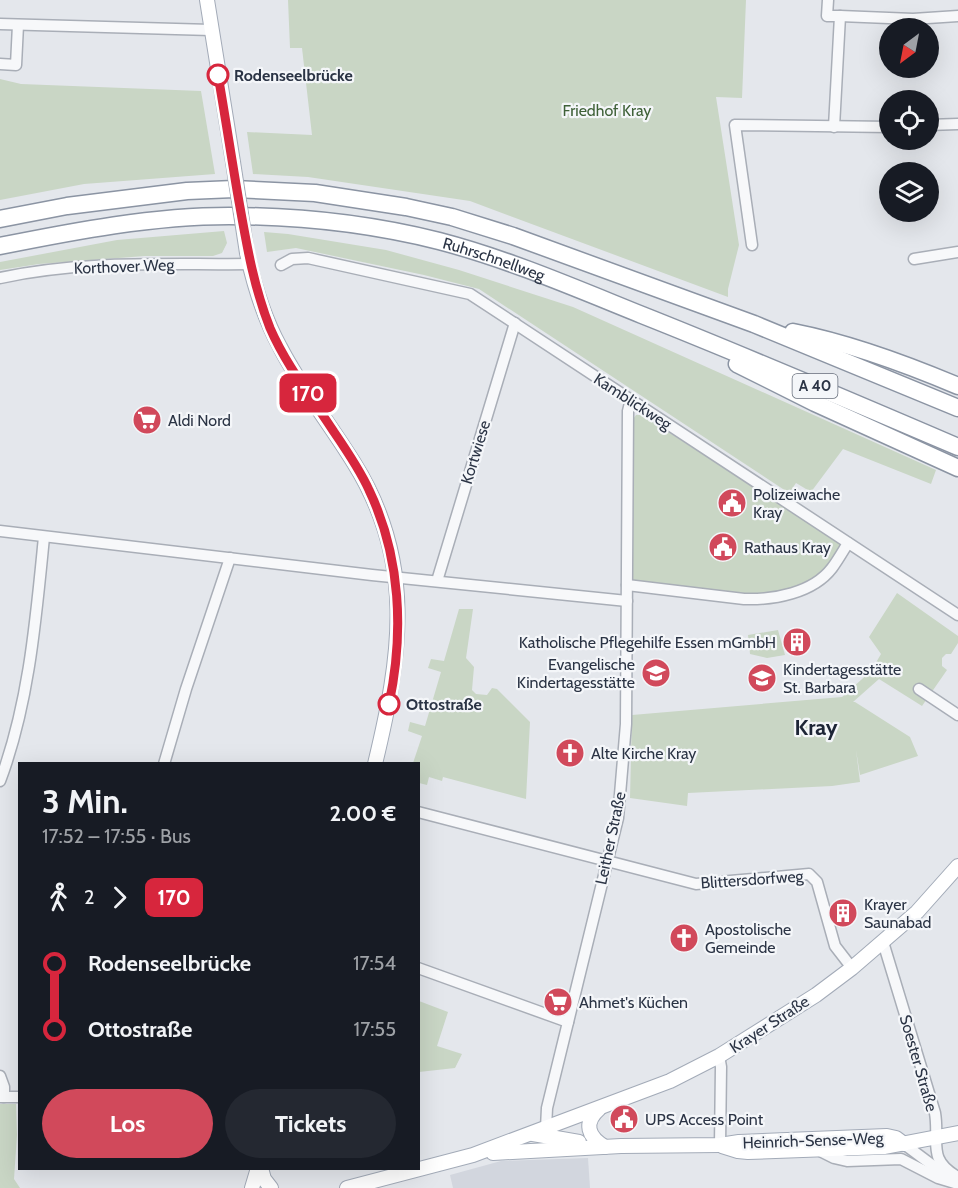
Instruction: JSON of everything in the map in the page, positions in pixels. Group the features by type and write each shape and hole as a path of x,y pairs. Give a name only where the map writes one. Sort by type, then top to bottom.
{"highway":[{"name":"Ruhrschnellweg","path":"0,219 67,206 187,190 234,189 362,199 452,218 513,236 754,324 958,408"},
{"name":"Ruhrschnellweg","path":"0,246 131,223 191,217 238,216 313,220 401,232 476,252 546,277 671,326 958,447"},
{"path":"754,324 816,337 926,372 958,386"},
{"path":"671,326 740,366 958,468"}],"main road":[{"path":"207,0 248,258 261,304 281,350 369,490 384,531 395,576 398,606 397,646 392,688 375,762"},
{"name":"Krayer Straße","path":"547,1132 670,1081 719,1056 816,995 883,942 928,900 958,866"},
{"path":"601,1108 591,1119 588,1130 593,1139 605,1147"},
{"name":"Heinrich-Sense-Weg","path":"473,1155 531,1134 547,1132 605,1147"},
{"name":"Heinrich-Sense-Weg","path":"720,1145 738,1151 885,1147 958,1132"},
{"name":"Heinrich-Sense-Weg","path":"473,1155 605,1147 720,1145 739,1142 887,1136 898,1139 904,1144"},
{"path":"420,1169 473,1155"},
{"path":"252,1188 259,1170"},
{"path":"261,1170 271,1188"},
{"path":"347,1188 416,1170"}],"street":[{"path":"828,0 828,16 913,20 958,16"},
{"path":"834,127 840,16"},
{"path":"0,24 211,30"},
{"path":"0,64 16,65 18,25"},
{"path":"939,125 958,124"},
{"path":"752,245 735,125 879,127"},
{"path":"914,259 958,252"},
{"name":"Korthover Weg","path":"0,278 30,271 104,265 248,258"},
{"name":"Kamblickweg","path":"281,265 292,259 308,258 470,294 958,615"},
{"name":"Kortwiese","path":"437,580 515,323"},
{"name":"Leither Straße","path":"547,1132 547,1108 618,818 626,724 628,411 631,399"},
{"path":"0,531 627,601"},
{"path":"0,781 19,716 29,664 44,537"},
{"path":"627,585 744,599 760,600 776,597 807,588 831,570 848,543"},
{"path":"166,762 186,688 230,558"},
{"path":"919,688 958,715"},
{"name":"Blittersdorfweg","path":"420,813 696,884 809,874 817,882 835,946 852,968"},
{"name":"Soester Straße","path":"883,942 935,1113 936,1151 940,1162 958,1180"},
{"path":"420,969 568,1022"},
{"path":"719,1056 721,1067 720,1145"},
{"path":"0,1076 4,1087 2,1097 18,1097"},
{"path":"904,1144 938,1171 958,1180"},
{"name":"Heinrich-Sense-Weg","path":"817,1150 847,1161 901,1159 938,1178 958,1180"}],"shaded area":[{"path":"588,1158 590,1188 453,1188 450,1175 501,1161"}],"green space":[{"name":"Friedhof Kray","path":"288,0 746,0 742,98 716,97 739,245 728,297 470,201 308,177 253,174 247,132 312,135 302,48 290,48"},
{"path":"0,79 21,84 201,91 215,174 84,184 0,200"},
{"path":"224,231 227,243 222,253 213,256 145,256 39,264 0,270 0,262 117,240"},
{"path":"264,232 386,250 459,270 573,307 936,470 931,484 843,449 811,492 796,483 789,493 479,289 296,248 267,252"},
{"path":"636,415 642,415 842,544 828,566 806,585 760,597 629,580 631,422"},
{"path":"897,593 958,636 958,643 951,654 946,654 942,658 942,666 947,670 922,706 879,679 853,702 910,737 918,756 860,775 856,750 860,782 832,786 688,793 687,806 630,798 632,715 842,697 871,671 881,654 869,637"},
{"path":"459,609 473,609 466,658 474,667 472,690 476,694 487,695 492,688 497,689 530,722 526,799 443,777 442,781 429,777 427,785 420,783 420,762 413,762 422,736 408,731 410,722 425,726 441,672 428,668 431,659 444,661"},
{"path":"778,630 785,655 767,658 750,654 748,635"},
{"path":"420,1001 448,1012 437,1046 462,1054 455,1068 420,1072"},
{"path":"0,1104 16,1104 17,1135 14,1179 20,1188 0,1188"}],"bus line":[{"name":"170","path":"218,75 247,253 261,304 281,350 369,490 384,531 395,576 398,606 397,646 389,704"}],"place":[{"name":"Rodenseelbrücke","path":"218,75"},
{"name":"Aldi Nord","path":"147,420"},
{"name":"Polizeiwache Kray","path":"732,503"},
{"name":"Rathaus Kray","path":"723,547"},
{"name":"Katholische Pflegehilfe Essen mGmbH","path":"797,642"},
{"name":"Evangelische Kindertagesstätte","path":"656,673"},
{"name":"Kindertagesstätte St. Barbara","path":"762,678"},
{"name":"Ottostraße","path":"389,704"},
{"name":"Alte Kirche Kray","path":"570,753"},
{"name":"Krayer Saunabad","path":"843,913"},
{"name":"Apostolische Gemeinde","path":"684,938"},
{"name":"Ahmet's Küchen","path":"558,1002"},
{"name":"UPS Access Point","path":"624,1119"}],"district":[{"name":"Kray","path":"816,727"}]}
